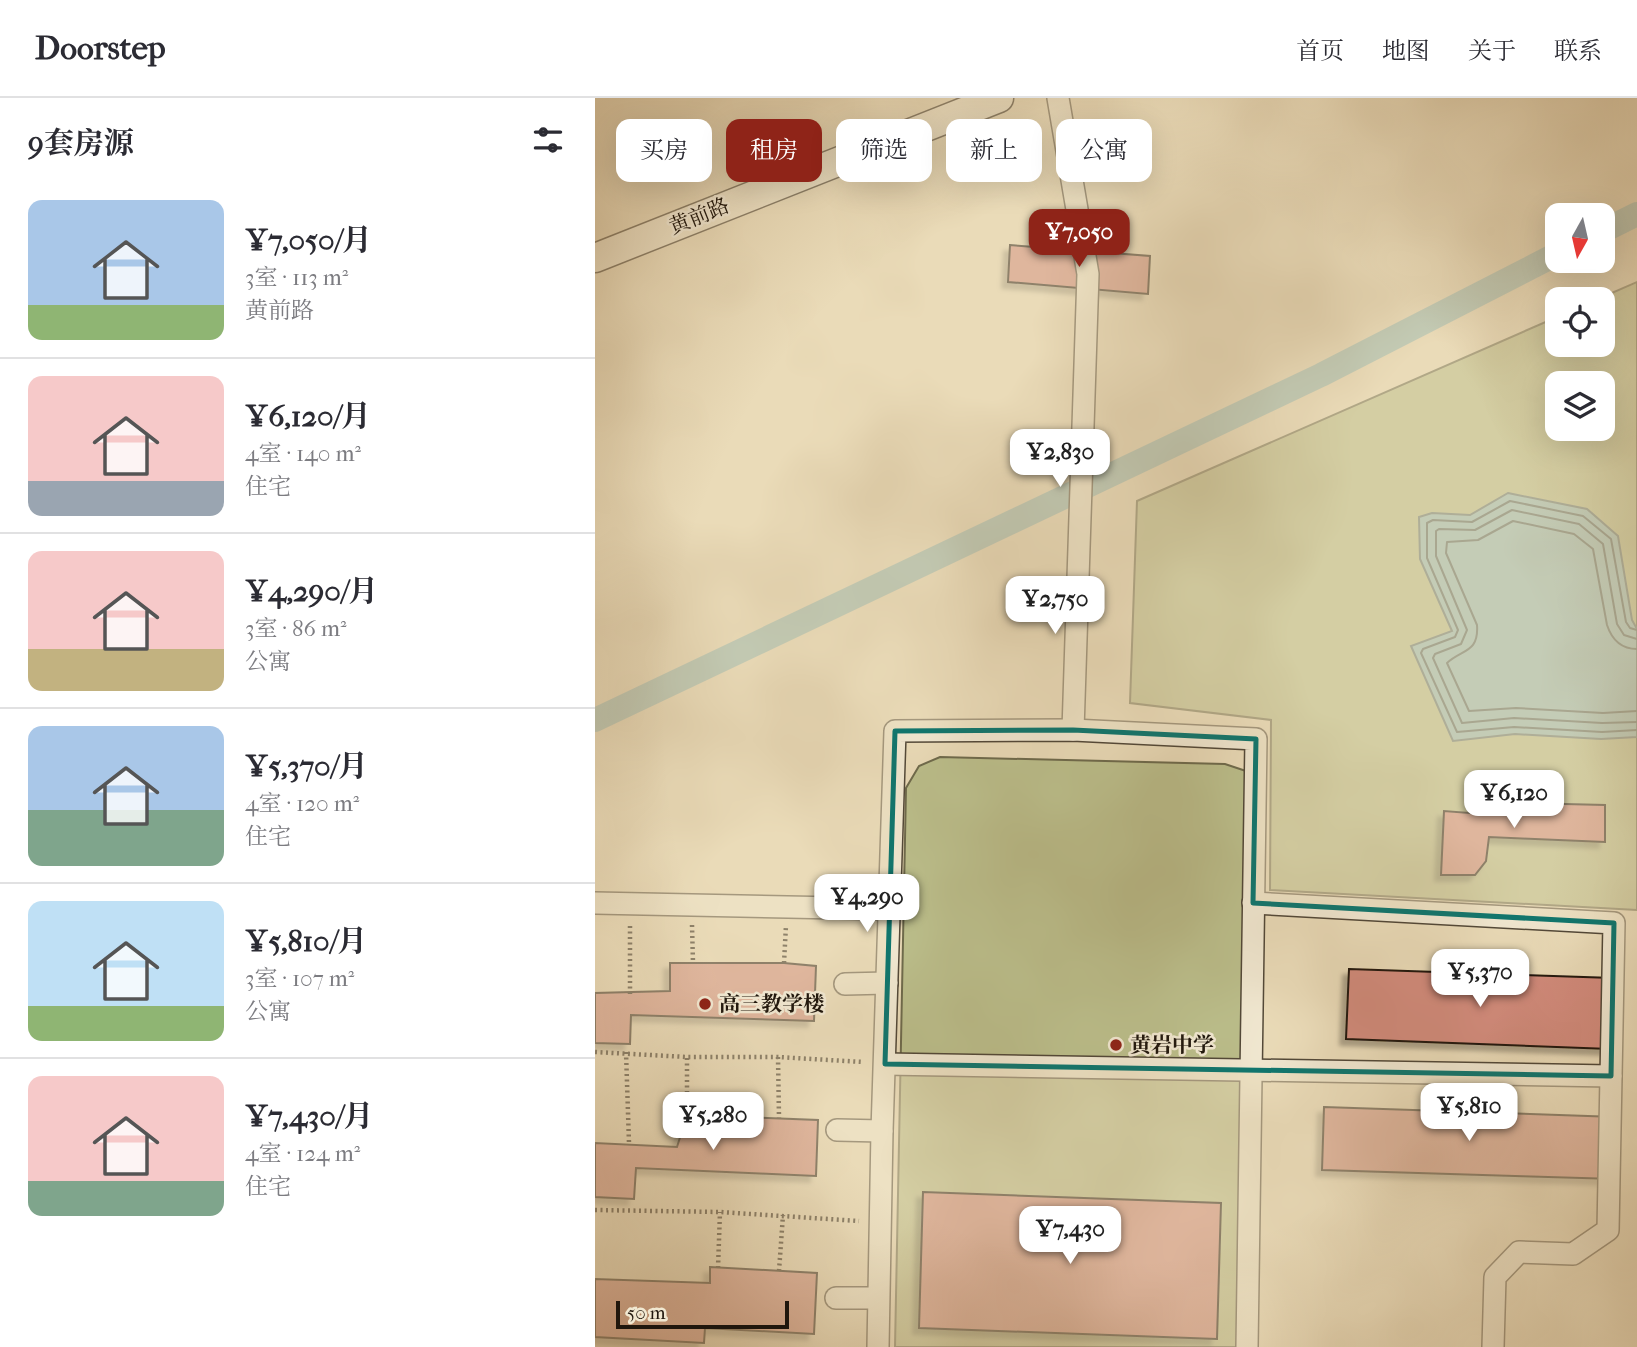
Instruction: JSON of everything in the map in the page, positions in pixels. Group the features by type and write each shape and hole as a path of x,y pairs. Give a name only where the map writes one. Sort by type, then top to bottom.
{"main road":[{"name":"黄前路","path":"595,258 999,98"}],"street":[{"path":"1058,98 1088,274 1073,730"},
{"path":"878,1347 895,732 1073,730 1256,739 1247,1347"},
{"path":"595,903 889,909"},
{"path":"1253,903 1614,923 1608,1230 1573,1254 1519,1252 1495,1277 1493,1347"},
{"path":"845,984 887,983"},
{"path":"885,1064 1611,1076"},
{"path":"837,1130 882,1131"},
{"path":"837,1298 878,1298"}],"path":[{"path":"630,993 631,903"},
{"path":"691,904 693,963"},
{"path":"784,963 787,906"},
{"path":"595,1052 687,1057 778,1056 885,1064"},
{"path":"626,1052 629,1143"},
{"path":"778,1056 779,1118"},
{"path":"687,1057 687,1115"},
{"path":"595,1210 783,1215 881,1223"},
{"path":"718,1268 720,1213"},
{"path":"779,1271 783,1215"}],"highlighted area":[{"path":"1073,730 1256,739 1253,903 1614,923 1611,1076 885,1064 895,731"}],"green space":[{"path":"1637,282 1637,910 1270,890 1271,720 1130,703 1137,501 1545,322 1545,357 1615,357 1615,292"},
{"path":"940,757 1225,764 1246,771 1245,1347 895,1347 906,788 919,766"}],"water":[{"path":"1508,493 1587,509 1618,536 1632,620 1637,629 1637,737 1601,739 1515,734 1453,741 1411,646 1452,631 1420,559 1419,517 1432,513 1470,515"}],"building":[{"path":"1010,245 1150,256 1148,294 1008,282"},
{"path":"1483,802 1605,805 1605,842 1489,837 1486,861 1475,875 1441,875 1444,811 1482,814"},
{"name":"高三教学楼","path":"670,963 784,963 816,966 814,1021 631,1015 630,1044 595,1043 595,993 670,991"},
{"path":"1349,969 1613,978 1610,1049 1346,1039"},
{"path":"1324,1107 1616,1117 1615,1179 1322,1170"},
{"path":"687,1115 818,1120 816,1176 636,1168 634,1199 595,1197 595,1143 677,1147"},
{"path":"923,1192 1221,1203 1217,1339 919,1328"},
{"path":"710,1267 817,1273 814,1334 705,1328 704,1343 595,1337 595,1279 710,1283"}],"waterway":[{"path":"1615,225 1637,214"},
{"path":"595,720 1321,375 1545,260"}],"place":[{"name":"高三教学楼","path":"705,1004"},
{"name":"黄岩中学","path":"1116,1045"}]}
